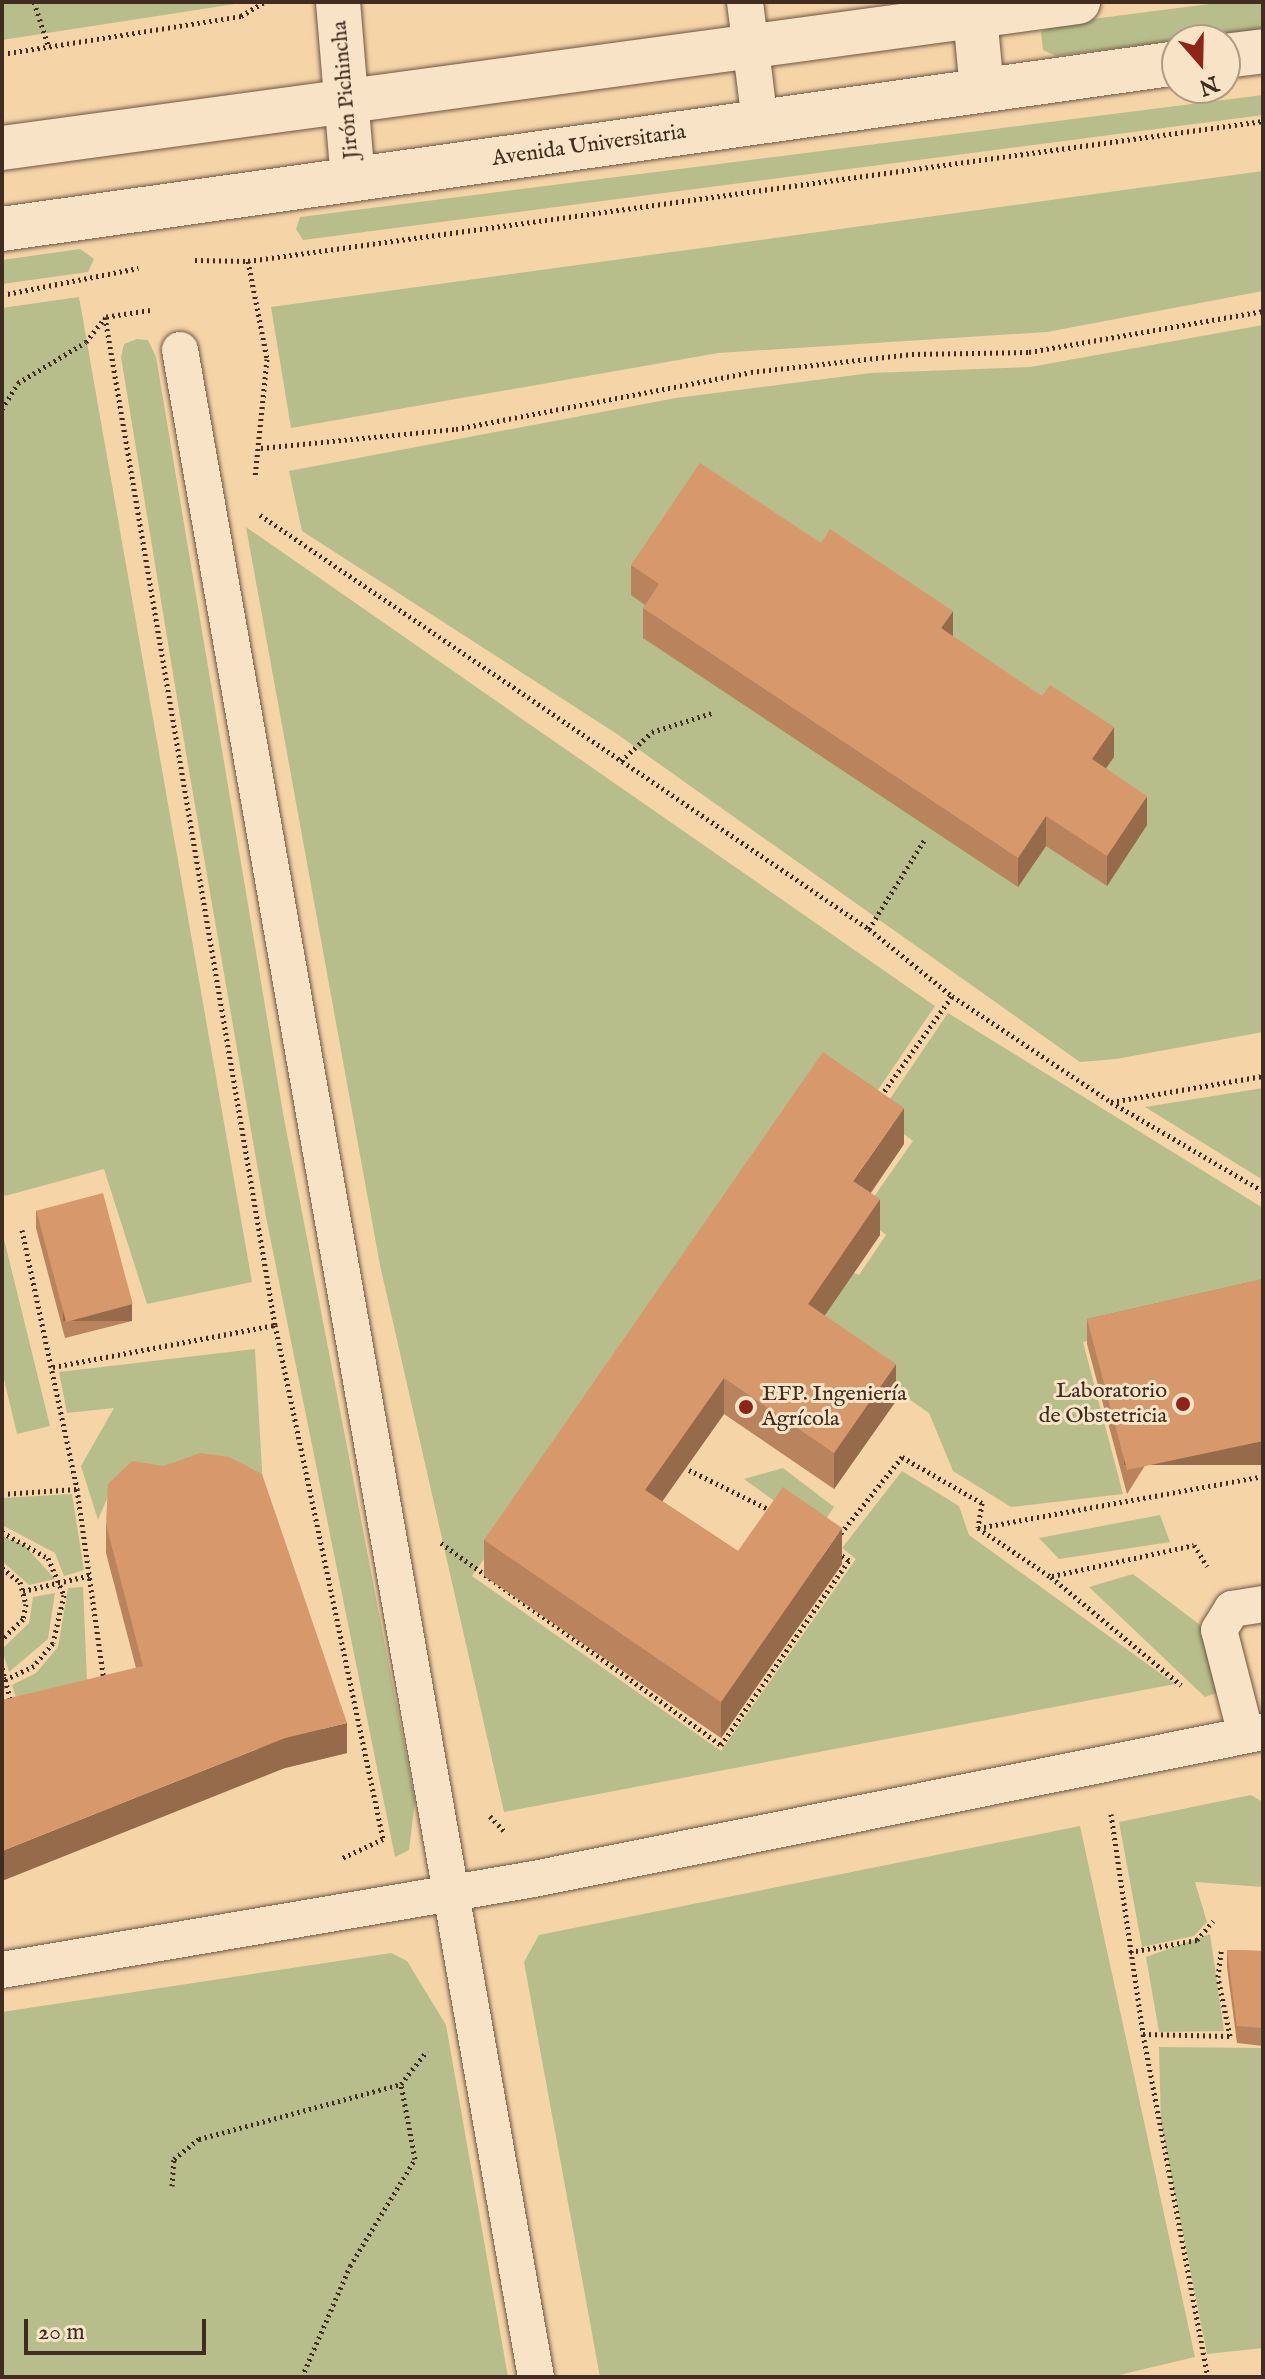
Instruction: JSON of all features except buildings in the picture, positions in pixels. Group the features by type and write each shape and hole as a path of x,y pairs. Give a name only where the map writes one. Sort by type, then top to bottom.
{"street":[{"name":"Jirón Pichincha","path":"338,2 350,100 353,179"},
{"path":"2,148 1078,2"},
{"path":"975,16 982,90"},
{"path":"1241,54 1263,51"},
{"name":"Avenida Universitaria","path":"2,229 1161,65"}],"lane":[{"path":"745,2 760,122"},
{"path":"180,350 536,2377"},
{"path":"2,1970 451,1893 1249,1724 1219,1630 1232,1609 1263,1604"}],"path":[{"path":"34,2 49,48"},
{"path":"2,54 241,16 264,2"},
{"path":"186,260 248,261 1263,121"},
{"path":"248,261 267,359 261,448 252,493"},
{"path":"2,295 156,263"},
{"path":"2,409 18,383 86,342 105,317 161,308"},
{"path":"261,448 456,429 751,372 912,354 1029,352 1263,311"},
{"path":"105,317 275,1325 383,1839 371,1848"},
{"path":"252,523 249,507 869,929 952,996 1111,1102 1263,1191"},
{"path":"621,761 652,732 712,713"},
{"path":"869,929 925,839"},
{"path":"873,1109 952,996"},
{"path":"1111,1102 1263,1076"},
{"path":"22,1230 53,1367 91,1575 104,1681 91,1685"},
{"path":"53,1367 275,1325"},
{"path":"436,1539 721,1745 849,1560 829,1547 902,1457 982,1503 978,1528"},
{"path":"689,1470 787,1520"},
{"path":"978,1528 1263,1476"},
{"path":"2,1494 77,1489"},
{"path":"978,1528 1051,1577 1209,1709 1249,1724"},
{"path":"2,1532 48,1558 61,1582 53,1643 34,1666 4,1680"},
{"path":"1051,1577 1194,1545"},
{"path":"2,1568 23,1591 23,1619 2,1639"},
{"path":"23,1591 91,1575"},
{"path":"2,1668 12,1708 25,1704"},
{"path":"486,1800 514,1843"},
{"path":"1095,1815 1111,1812 1143,2034 1208,2377"},
{"path":"1130,1952 1197,1940 1213,1921"},
{"path":"1143,2034 1230,2036 1218,1977 1221,1951"},
{"path":"172,2186 174,2159 199,2139 401,2084 471,1998"},
{"path":"302,2377 350,2266 415,2159 401,2084"}],"green space":[{"path":"2,2 248,2 2,40"},
{"path":"1225,2 1263,2 1263,29 1241,32 1241,24 1161,24 1161,42 1056,56 1043,50 1041,32 1061,23"},
{"path":"1263,95 1263,115 303,240 296,229 300,217 1192,104 1241,104 1241,98"},
{"path":"1263,171 1263,291 1047,332 718,353 291,428 271,307"},
{"path":"80,249 94,259 88,272 2,284 2,260"},
{"path":"79,297 252,1282 147,1304 104,1169 5,1196 2,1190 2,308"},
{"path":"1263,325 1263,1032 1116,1059 1080,1062 617,734 302,531 289,471 676,398 871,373 1030,367"},
{"path":"137,339 148,340 156,357 283,1113 415,1801 409,1850 395,1857 266,1217 187,759 121,357 124,344"},
{"path":"246,527 935,1006 867,1106 648,1326 472,1576 721,1751 856,1559 842,1548 902,1471 959,1506 969,1535 1175,1684 504,1812 380,1265"},
{"path":"948,1013 1263,1208 1263,1300 1083,1342 1123,1494 1011,1507 953,1471 929,1413 798,1322 838,1265 859,1275 886,1235 861,1215 913,1141 879,1115"},
{"path":"1263,1088 1263,1180 1145,1107"},
{"path":"2,1231 50,1426 17,1434 2,1371"},
{"path":"255,1349 263,1487 114,1482 98,1520 81,1466 114,1408 67,1413 59,1372"},
{"path":"783,1468 834,1507 817,1532 744,1479"},
{"path":"72,1494 84,1570 64,1576 55,1553 2,1525 2,1498"},
{"path":"1160,1515 1170,1542 1059,1559 1039,1538"},
{"path":"2,1536 24,1545 55,1579 29,1585 2,1561"},
{"path":"1133,1574 1204,1628 1228,1689 1205,1697 1089,1587"},
{"path":"83,1587 87,1680 17,1701 12,1685 36,1673 58,1647 68,1588"},
{"path":"55,1593 48,1639 9,1672 2,1649 29,1623 33,1597"},
{"path":"1251,1795 1263,1802 1263,1887 1195,1882 1207,1922 1194,1936 1142,1947 1119,1822"},
{"path":"1080,1826 1195,2357 1111,2377 600,2377 524,1962 539,1935"},
{"path":"1210,1934 1224,2031 1159,2032 1146,1957"},
{"path":"391,1953 407,1961 446,2025 508,2377 2,2377 2,2012"},
{"path":"1159,2047 1263,2048 1263,2348 1207,2354 1161,2124"}],"place":[{"name":"Laboratorio de Obstetricia","path":"1183,1404"},
{"name":"EFP. Ingeniería Agrícola","path":"746,1407"}]}
